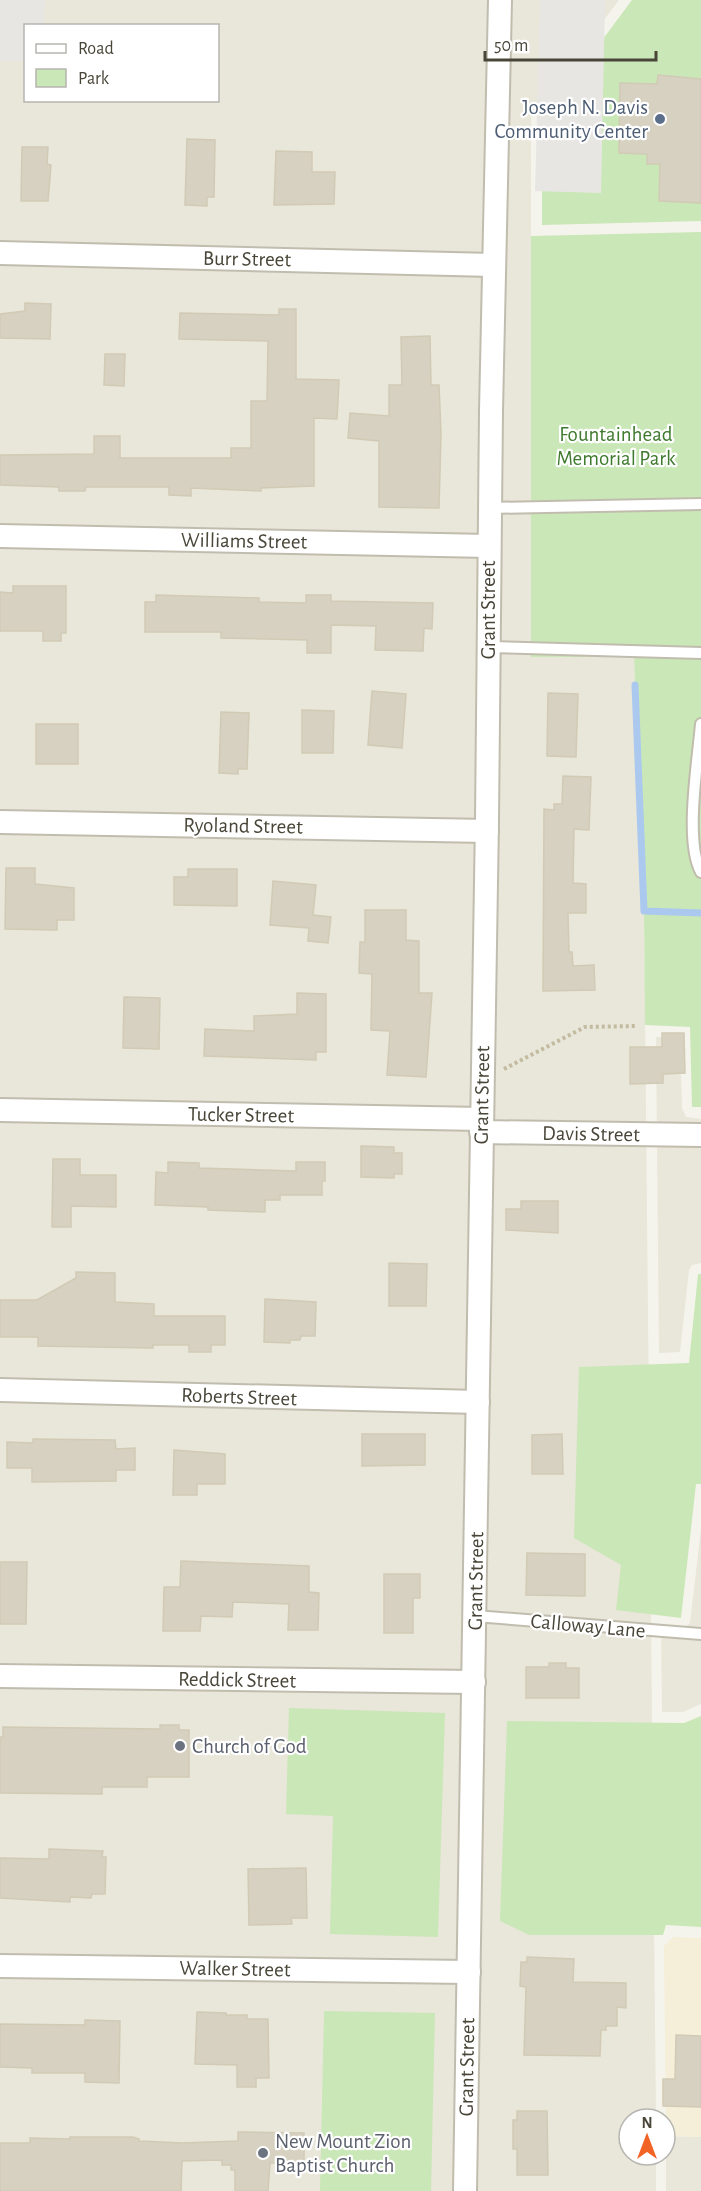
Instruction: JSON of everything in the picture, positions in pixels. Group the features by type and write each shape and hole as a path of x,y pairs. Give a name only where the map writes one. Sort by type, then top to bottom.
{"street":[{"name":"Grant Street","path":"465,2191 487,831 493,265 500,0"},
{"name":"Burr Street","path":"0,253 493,265"},
{"name":"Williams Street","path":"0,536 489,546"},
{"name":"Ryoland Street","path":"0,822 487,831"},
{"name":"Tucker Street","path":"0,1110 482,1126"},
{"name":"Davis Street","path":"482,1126 701,1135"},
{"name":"Roberts Street","path":"0,1390 478,1402"},
{"name":"Reddick Street","path":"0,1676 474,1682"},
{"name":"Walker Street","path":"0,1966 469,1972"}],"lane":[{"path":"490,508 701,504"},
{"path":"488,647 701,653"},
{"path":"701,724 693,828 696,864 701,872"},
{"name":"Calloway Lane","path":"475,1616 701,1634"}],"path":[{"path":"482,1071 506,1069 585,1027 636,1026"}],"shaded area":[{"path":"0,0 619,0 531,117 531,656 634,657 644,911 656,2107 617,2107 617,2167 656,2167 656,2191 0,2191"},
{"path":"0,0 45,0 44,24 24,24 24,61 0,61"},
{"path":"540,0 605,0 601,193 535,191"},
{"path":"656,1037 680,1038 682,1108 686,1117 701,1119 701,1263 692,1265 689,1270 680,1352 659,1353"},
{"path":"701,1529 701,1704 683,1712 662,1712 661,1627 683,1629 690,1623"},
{"path":"673,1937 701,1938 701,2137 677,2136 677,2107 666,2107 664,1946"},
{"path":"677,2136 701,2137 701,2191 666,2191 666,2167 677,2167"}],"green space":[{"path":"632,0 701,0 701,221 542,225 542,121"},
{"name":"Fountainhead Memorial Park","path":"701,232 701,913 695,913 701,914 701,1107 692,1107 690,1027 645,1025 644,911 634,657 531,657 531,236"},
{"path":"698,1274 701,1274 701,1484 696,1484 681,1618 616,1610 621,1565 574,1538 579,1367 689,1363"},
{"path":"289,1708 445,1713 438,1937 330,1934 333,1816 286,1814"},
{"path":"701,1716 701,1927 666,1925 663,1935 529,1935 500,1921 507,1721 684,1723"},
{"path":"324,2011 435,2013 431,2191 320,2191"}],"building":[{"name":"Joseph N. Davis Community Center","path":"658,75 701,79 701,203 659,201 660,164 647,164 647,154 619,153 620,83 657,84"},
{"path":"187,139 215,140 214,197 207,197 207,206 185,205"},
{"path":"22,147 48,147 47,164 51,165 48,201 21,201"},
{"path":"276,151 312,152 312,172 335,172 334,204 274,205"},
{"path":"25,303 51,304 50,339 0,338 0,314 25,311"},
{"path":"279,309 296,309 296,379 339,380 337,419 314,418 314,486 261,488 261,491 191,488 191,496 169,495 169,487 86,487 85,491 59,491 59,487 0,485 0,455 94,454 94,436 120,436 120,458 231,458 231,448 251,448 251,401 267,401 268,341 179,339 180,313 279,315"},
{"path":"430,336 431,385 439,385 441,434 439,508 379,507 379,441 348,438 350,413 389,416 389,385 402,385 401,337"},
{"path":"105,354 125,354 124,386 104,385"},
{"path":"13,586 66,586 66,633 61,633 61,641 43,641 43,631 0,631 0,592 13,593"},
{"path":"156,595 259,598 259,602 306,603 306,595 331,595 331,601 433,603 432,629 424,628 423,651 375,650 376,626 331,625 331,653 307,653 307,640 221,638 221,632 145,632 145,602 156,602"},
{"path":"372,691 406,694 402,748 368,745"},
{"path":"548,693 578,694 576,757 547,756"},
{"path":"302,710 334,711 333,753 302,753"},
{"path":"221,712 249,713 247,769 238,769 238,774 219,773"},
{"path":"36,724 78,724 78,764 36,764"},
{"path":"563,776 591,777 589,830 574,829 573,883 586,884 586,913 568,913 569,952 572,952 573,966 594,965 595,990 543,991 544,809 554,810 554,804 562,804"},
{"path":"6,868 35,868 35,884 74,888 74,920 57,920 57,930 5,929"},
{"path":"188,869 237,869 237,906 174,905 174,877 188,877"},
{"path":"273,881 316,885 313,915 331,917 328,943 308,941 309,928 270,925"},
{"path":"365,910 406,910 406,940 419,941 419,993 432,993 426,1077 387,1075 390,1031 371,1030 372,974 359,973 360,942 365,942"},
{"path":"297,993 326,994 326,1052 316,1052 316,1060 204,1056 205,1029 254,1031 254,1016 297,1014"},
{"path":"124,997 160,998 159,1049 123,1048"},
{"path":"662,1033 684,1033 685,1073 663,1074 663,1083 630,1084 630,1047 662,1047"},
{"path":"361,1146 394,1147 394,1153 402,1153 402,1174 394,1174 394,1178 361,1177"},
{"path":"53,1159 80,1159 80,1175 116,1175 116,1207 71,1206 71,1227 52,1227"},
{"path":"168,1162 199,1163 199,1168 296,1171 296,1162 325,1162 325,1181 322,1181 322,1195 280,1195 280,1200 265,1200 265,1212 155,1205 156,1172 168,1173"},
{"path":"521,1201 558,1201 558,1233 506,1230 506,1209 521,1209"},
{"path":"389,1263 427,1264 426,1306 389,1306"},
{"path":"76,1272 115,1273 115,1302 154,1304 154,1316 225,1316 225,1345 211,1345 211,1352 189,1352 189,1345 153,1345 153,1348 38,1346 38,1337 0,1337 0,1300 37,1300 76,1278"},
{"path":"265,1299 316,1302 315,1336 301,1336 300,1340 290,1340 290,1343 264,1342"},
{"path":"362,1434 425,1434 425,1465 362,1466"},
{"path":"562,1434 563,1474 532,1474 532,1435"},
{"path":"33,1439 115,1440 116,1449 135,1448 135,1470 116,1470 116,1481 32,1482 32,1468 7,1468 7,1442 33,1443"},
{"path":"174,1450 225,1454 225,1484 197,1484 197,1495 173,1495"},
{"path":"527,1553 585,1554 585,1596 526,1595"},
{"path":"181,1561 309,1566 309,1592 319,1593 318,1630 288,1630 289,1604 233,1602 232,1617 201,1616 200,1631 163,1631 164,1587 180,1587"},
{"path":"0,1562 27,1562 26,1624 0,1624"},
{"path":"384,1574 420,1574 420,1598 413,1598 413,1633 384,1633"},
{"path":"549,1663 566,1663 566,1668 579,1668 579,1698 526,1698 526,1667 549,1667"},
{"path":"160,1725 179,1725 179,1730 189,1730 189,1777 147,1777 147,1787 102,1787 102,1794 0,1793 0,1737 3,1737 3,1727 160,1729"},
{"path":"49,1849 103,1851 102,1857 106,1857 105,1894 92,1894 91,1898 70,1897 70,1902 0,1898 0,1858 49,1859"},
{"path":"306,1868 307,1918 291,1918 292,1924 249,1925 248,1869"},
{"path":"527,1957 574,1959 573,1982 626,1983 626,2008 617,2007 617,2026 606,2026 606,2030 601,2030 600,2056 524,2055 526,1987 520,1986 521,1962 527,1962"},
{"path":"197,2012 247,2015 247,2019 268,2019 269,2078 256,2078 256,2087 237,2087 237,2065 195,2064"},
{"path":"85,2020 120,2021 119,2083 85,2082 85,2073 32,2073 32,2068 0,2067 0,2024 85,2025"},
{"path":"676,2035 701,2036 701,2107 663,2106 663,2079 675,2079"},
{"path":"517,2111 547,2111 548,2175 517,2175 517,2149 513,2149 513,2120 517,2120"},
{"path":"238,2132 304,2133 304,2163 270,2163 268,2191 235,2191 235,2170 231,2170 231,2165 222,2165 222,2160 182,2161 181,2191 0,2191 0,2143 30,2143 30,2138 70,2139 70,2137 133,2137 139,2141 182,2143 238,2141"}],"waterway":[{"path":"635,685 644,911 701,913"}],"place":[{"name":"Joseph N. Davis Community Center","path":"660,119"},
{"name":"Church of God","path":"180,1746"},
{"name":"New Mount Zion Baptist Church","path":"263,2153"}]}
